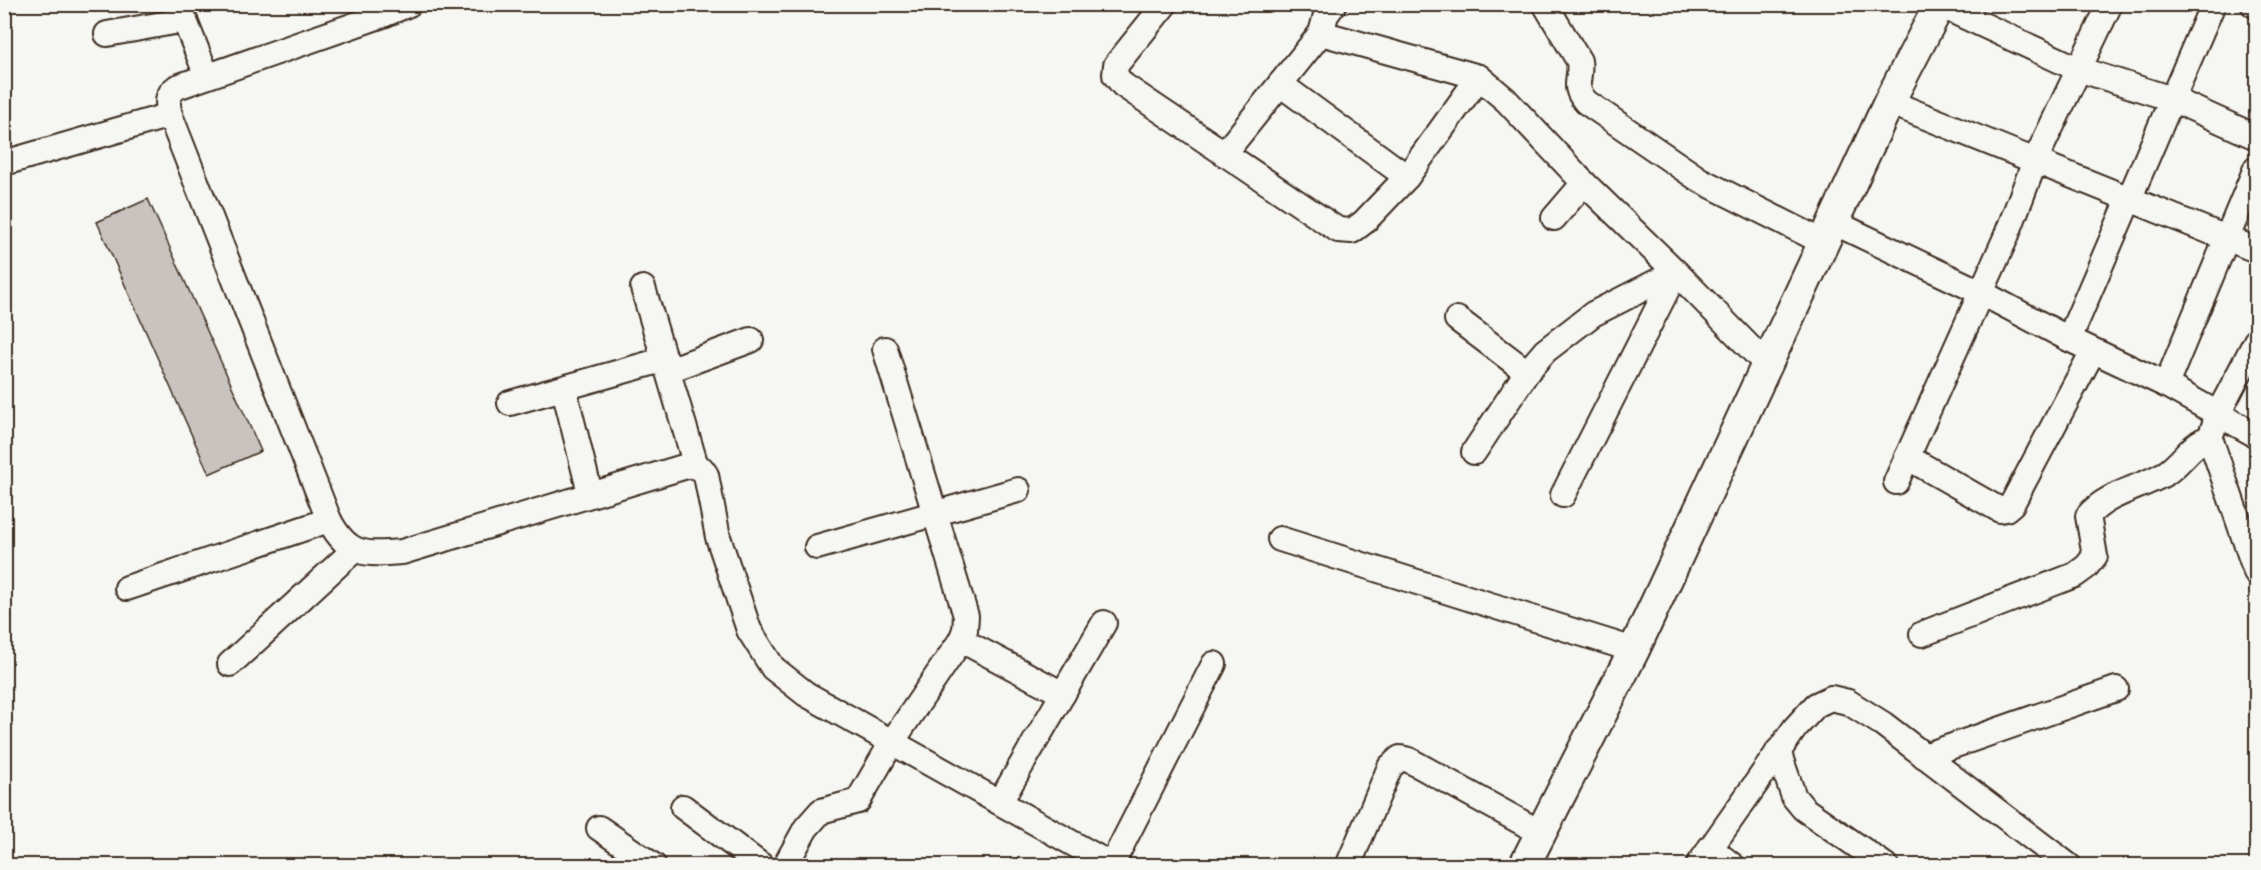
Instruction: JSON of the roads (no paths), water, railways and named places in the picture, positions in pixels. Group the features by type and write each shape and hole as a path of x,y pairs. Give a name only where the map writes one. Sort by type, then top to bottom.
{"main road":[{"path":"1524,866 1634,650 1889,102 1940,5"}],"street":[{"path":"409,4 380,10 177,87 170,92 167,100 170,115 329,520 338,537 354,550 375,554 402,552 590,494 690,465 696,466"},
{"path":"1165,4 1116,65 1115,75 1123,85 1338,230 1352,231 1364,222 1407,177 1479,77"},
{"path":"1545,4 1580,60 1581,69 1576,87 1586,102 1700,180 1980,292 2069,339 2166,385 2256,435"},
{"path":"1896,482 2006,237 2035,161 2110,4"},
{"path":"2069,339 2213,4"},
{"path":"1940,5 2078,69 2172,99 2256,136"},
{"path":"107,34 182,12 207,76"},
{"path":"1224,154 1280,84 1326,13 1479,77 1506,100 1584,183 1768,366"},
{"path":"1280,84 1407,177"},
{"path":"1889,102 2256,250"},
{"path":"4,163 170,115"},
{"path":"2166,385 2256,168"},
{"path":"1554,218 1584,183"},
{"path":"1474,452 1527,372 1545,351 1593,314 1676,272"},
{"path":"1563,495 1676,272"},
{"path":"643,288 696,466 706,475 718,537 749,630 773,668 806,694 1112,865 1214,664"},
{"path":"1457,319 1527,372"},
{"path":"510,403 667,364 751,340"},
{"path":"2256,341 2218,414 2210,438 2256,572"},
{"path":"785,866 806,828 821,811 858,801 892,742 961,640 965,630 966,616 933,514 885,349"},
{"path":"1907,457 2000,510 2006,509 2012,504 2093,351"},
{"path":"564,389 590,494"},
{"path":"1922,634 2075,575 2095,556 2088,516 2097,506 2167,472 2202,440 2210,438"},
{"path":"817,546 1018,490"},
{"path":"127,588 329,520"},
{"path":"1280,539 1634,650"},
{"path":"230,664 354,550"},
{"path":"1000,802 1104,623"},
{"path":"961,640 1063,694"},
{"path":"1924,756 2116,690"},
{"path":"1734,866 1704,857 1794,728 1816,705 1831,698 1848,702 1882,724 2068,866"},
{"path":"1778,752 1794,797 1804,809 1886,866"},
{"path":"1348,866 1390,767 1400,758 1409,760 1541,833"},
{"path":"683,807 762,866"},
{"path":"599,828 654,866"}]}
